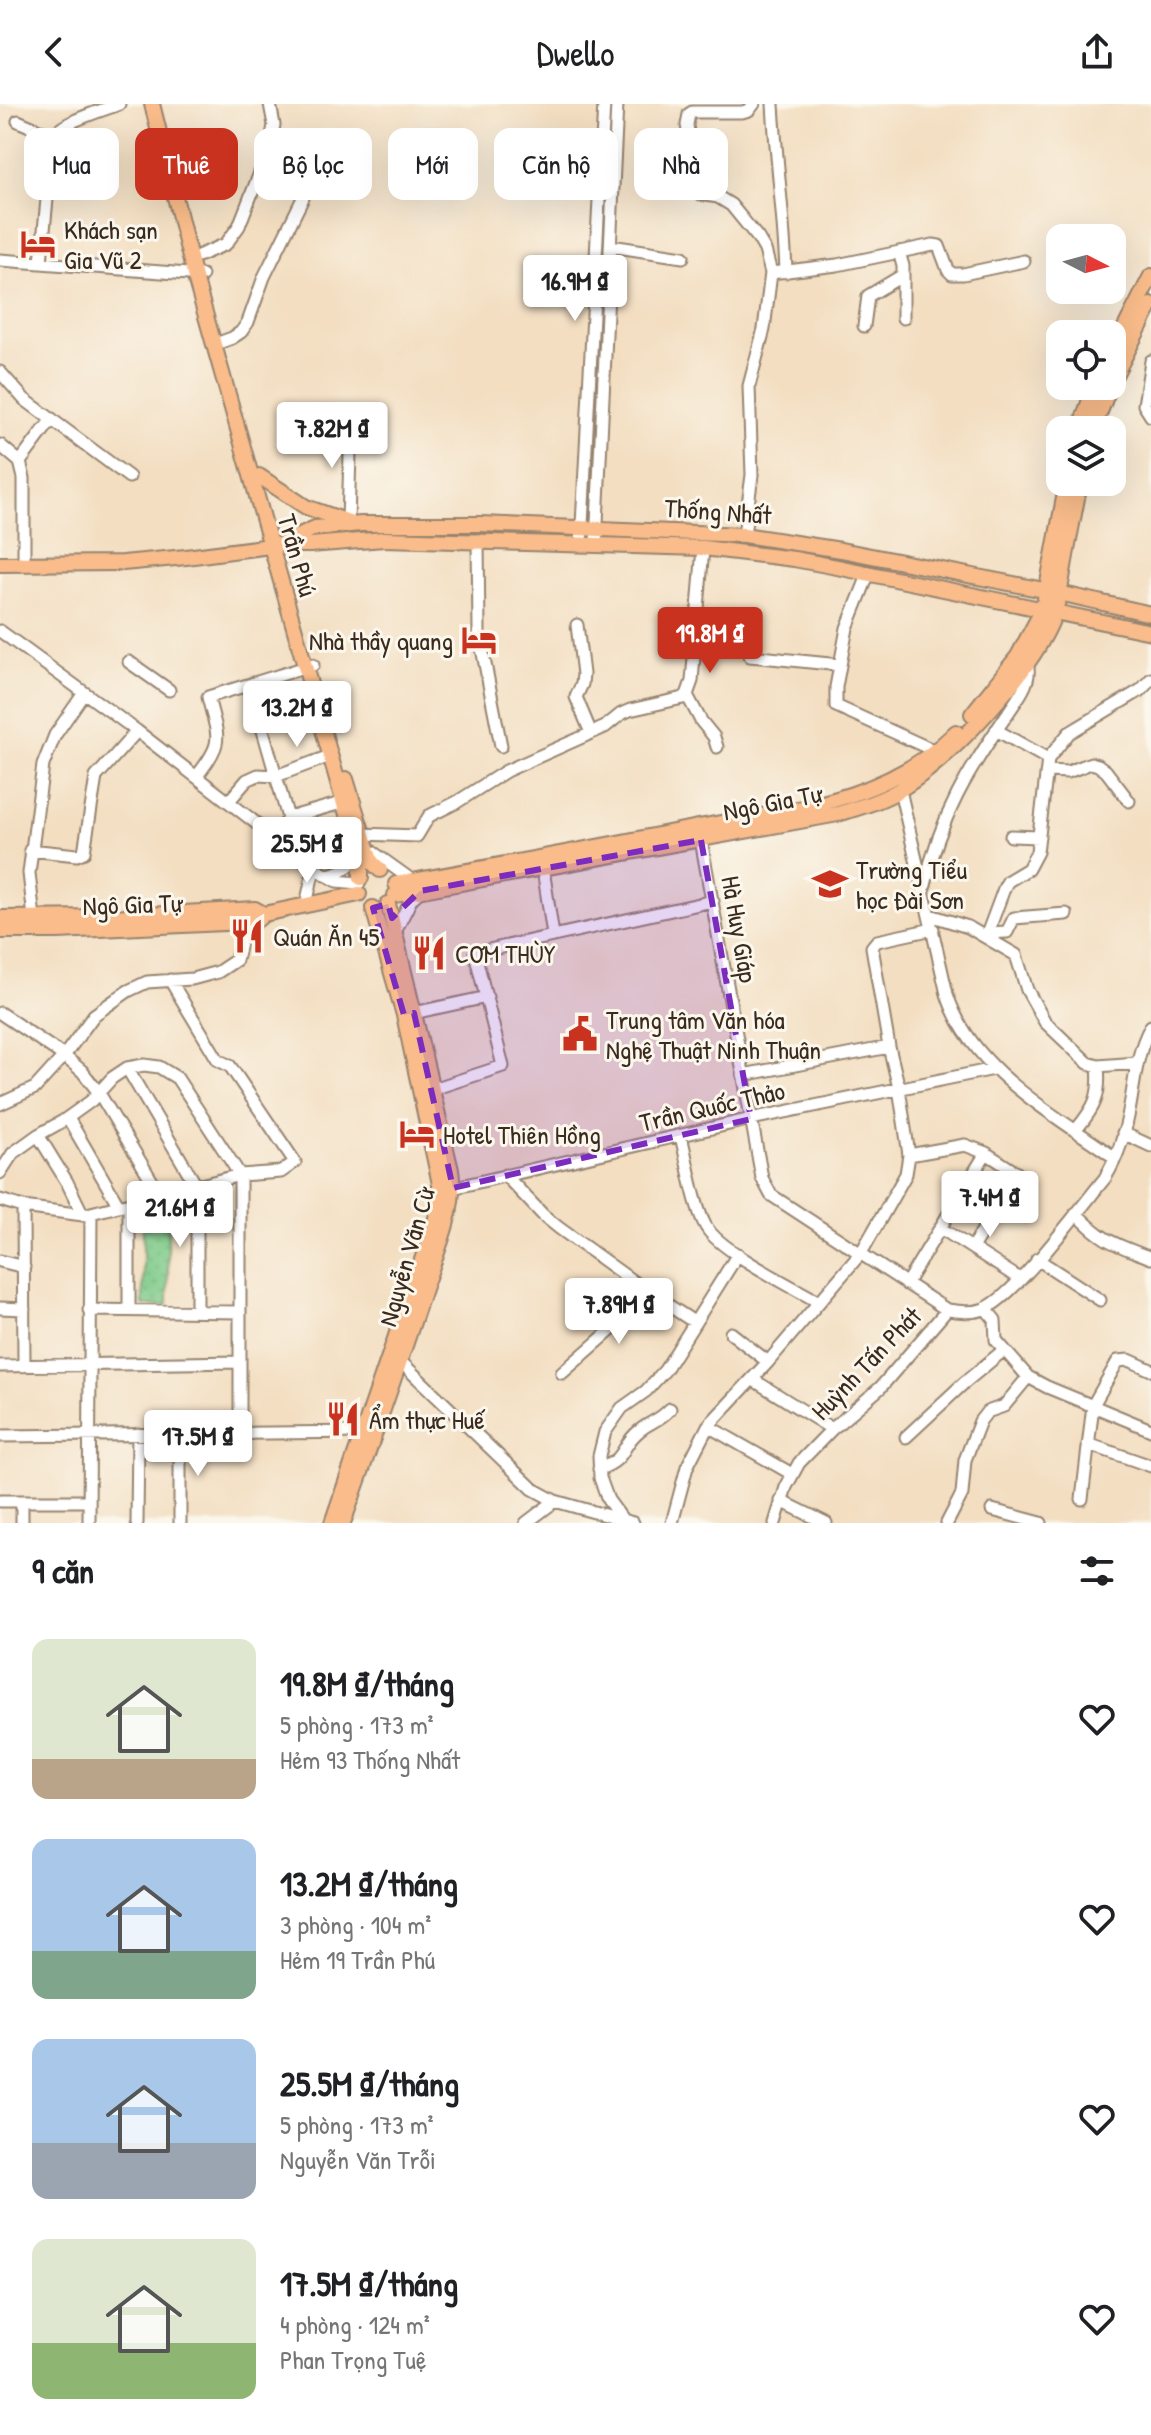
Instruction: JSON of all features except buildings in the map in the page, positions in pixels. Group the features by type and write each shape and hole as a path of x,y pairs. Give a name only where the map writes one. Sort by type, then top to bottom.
{"main road":[{"name":"Trần Phú","path":"152,104 347,801"},
{"name":"Trần Phú","path":"161,104 198,256 198,275 221,342 259,476 274,545"},
{"path":"1126,325 1151,276"},
{"path":"1126,357 1150,314"},
{"path":"259,476 306,507 355,523 361,540"},
{"path":"1053,592 1065,496"},
{"path":"1053,592 1077,496"},
{"name":"Thống Nhất","path":"274,545 315,528 355,523 480,524 794,559 1151,632"},
{"path":"478,540 480,524"},
{"name":"Thống Nhất","path":"0,564 123,563 274,545 361,540 478,540 706,532 841,550 1151,614"},
{"path":"703,548 706,532"},
{"path":"837,567 841,550"},
{"name":"Ngô Gia Tự","path":"388,898 417,886 790,817 899,783 957,745 1027,663 1047,632 1053,592"},
{"name":"Ngô Gia Tự","path":"899,783 953,735 1003,678 1049,610"},
{"name":"Trần Phú","path":"309,667 330,756 362,845 380,870"},
{"name":"Trần Phú","path":"360,885 362,845"},
{"path":"380,870 390,875 388,898 364,903 360,885 369,872 380,870"},
{"name":"Ngô Gia Tự","path":"0,918 34,925 245,922 257,920 264,914 306,905 360,885"},
{"name":"Nguyễn Văn Cừ","path":"388,898 409,1014"},
{"name":"Nguyễn Văn Cừ","path":"332,1523 369,1432 446,1221 447,1189 409,1014 388,898"},
{"name":"Ngô Gia Tự","path":"0,931 111,917 255,909 264,914"},
{"name":"Nguyễn Văn Cừ","path":"343,1523 369,1432"}],"street":[{"path":"63,128 119,104"},
{"path":"198,256 226,244 239,226 270,147 274,125 270,104"},
{"path":"589,536 591,352 604,104"},
{"path":"589,536 605,353 617,104"},
{"path":"744,535 752,475 749,386 764,329 771,273 758,238 731,205 718,197 697,191 687,125 692,112 742,112 754,104"},
{"path":"773,104 786,272"},
{"path":"18,121 34,128"},
{"path":"41,262 47,200"},
{"path":"221,342 241,332 248,322 264,277 302,200"},
{"path":"771,273 837,265 933,245 939,246 948,270 955,275 1024,261"},
{"path":"611,246 683,257"},
{"path":"899,252 903,275 903,318"},
{"path":"0,260 198,275"},
{"path":"864,326 868,296 903,275"},
{"path":"591,352 605,353"},
{"path":"1151,361 1144,405 1151,416"},
{"path":"0,372 24,399 129,477"},
{"path":"20,462 52,419"},
{"path":"351,420 355,523"},
{"path":"0,445 20,462 24,478 24,564"},
{"path":"478,540 479,633 501,746"},
{"path":"319,872 339,874 348,868 362,845 417,836 434,813 506,771 605,727 621,714 687,695 692,681 703,548"},
{"path":"869,573 847,628 836,706 935,751"},
{"path":"577,625 583,674 576,697 591,733"},
{"path":"0,631 197,776 319,872 360,885"},
{"path":"750,656 840,665"},
{"path":"129,662 169,690"},
{"path":"925,889 943,821 977,758 1026,684 1027,663"},
{"path":"197,776 213,755 217,741 208,697 309,667"},
{"path":"987,935 1008,881 1028,869 1037,852 1048,765 1069,733 1141,690 1151,679"},
{"path":"250,685 288,818 277,838"},
{"path":"34,925 28,882 43,765 49,744 84,693"},
{"path":"687,695 717,747"},
{"path":"996,730 1048,765 1068,772 1091,763 1098,765 1129,801"},
{"path":"30,850 77,855 84,852 96,777 137,731"},
{"path":"229,801 247,780 258,775 276,776 330,756"},
{"path":"899,783 947,994 956,1017 973,1046 994,1069 1115,1158"},
{"path":"288,818 347,801"},
{"name":"Hà Huy Giáp","path":"699,834 762,1178 771,1195 947,1310"},
{"path":"1011,836 1039,837"},
{"path":"362,845 417,886 395,932"},
{"path":"542,864 553,935"},
{"path":"306,905 319,872"},
{"path":"426,1091 503,1066 475,953 713,901"},
{"path":"987,935 1007,932 1014,918 1066,914"},
{"path":"930,915 958,922 987,935 1016,955 1027,990 1045,1022 1088,1063 1098,1066 1143,1055"},
{"path":"0,1104 35,1088 64,1056 94,1015 117,999 147,982 192,979 218,972 236,960 245,922"},
{"path":"672,1523 687,1467 708,1426 768,1362 861,1253 906,1174 909,1155 899,1088 872,947 877,941 933,929"},
{"path":"0,1200 23,1207 87,1214 240,1175 281,1172 295,1162 230,1066 218,1060 170,980"},
{"path":"409,1014 487,997"},
{"path":"0,1013 82,1071 99,1093 161,1196"},
{"path":"1151,1026 1123,1133 1105,1178 1020,1279 986,1309 995,1320 996,1340 1028,1377 1151,1430"},
{"path":"743,1075 889,1047"},
{"path":"0,1173 13,1153 91,1101 112,1078 127,1068 144,1065 159,1067 177,1078 240,1175 240,1432"},
{"path":"1076,1130 1089,1114 1098,1094 1098,1066"},
{"path":"127,1068 197,1187 197,1311"},
{"name":"Trần Quốc Thảo","path":"447,1189 751,1119 994,1069"},
{"path":"68,1118 124,1205 129,1310"},
{"path":"1123,1133 1151,1146"},
{"path":"38,1135 87,1214 89,1523"},
{"path":"681,1136 708,1230 738,1254 819,1302"},
{"path":"909,1155 965,1145 986,1153 1017,1173 972,1248"},
{"path":"906,1284 986,1153"},
{"path":"505,1175 543,1215 694,1322"},
{"path":"23,1207 24,1366"},
{"path":"1076,1213 1098,1236 1151,1258"},
{"path":"942,1229 1020,1279"},
{"path":"628,1521 602,1487 599,1469 602,1444 613,1419 622,1408 657,1381 676,1355 738,1254"},
{"path":"1037,1259 1100,1300"},
{"path":"0,1261 24,1267"},
{"path":"562,1373 611,1330 642,1288"},
{"path":"0,1308 24,1309"},
{"name":"Huỳnh Tấn Phát","path":"775,1523 781,1501 799,1463 832,1429 880,1388 947,1310 971,1312 986,1309"},
{"path":"89,1310 240,1312"},
{"path":"731,1333 768,1362"},
{"path":"906,1437 1004,1350"},
{"path":"395,1359 533,1489 555,1501 628,1521"},
{"path":"1082,1499 1093,1405 1118,1361 1129,1360 1151,1370"},
{"path":"0,1366 240,1362"},
{"path":"947,1523 962,1494 965,1460 980,1421 987,1412 1004,1406 1028,1377"},
{"path":"752,1379 832,1429"},
{"path":"599,1469 616,1461 637,1432 659,1421 670,1409"},
{"path":"708,1426 792,1474"},
{"path":"0,1436 369,1432"},
{"path":"180,1433 180,1523"},
{"path":"137,1523 138,1434"},
{"path":"1088,1444 1151,1466"},
{"path":"0,1501 89,1501"},
{"path":"22,1501 22,1523"},
{"path":"526,1523 555,1501"},
{"path":"781,1501 826,1523"},
{"path":"992,1510 1040,1523"}],"highlighted area":[{"path":"701,840 751,1119 453,1188 414,1013 404,1015 373,908 388,904 392,918 420,891"}],"green space":[{"path":"168,1201 168,1305 143,1306 143,1208"}],"place":[{"name":"Khách sạn Gia Vũ 2","path":"38,244"},
{"name":"Nhà thầy quang","path":"479,640"},
{"name":"Trường Tiểu học Đài Sơn","path":"830,884"},
{"name":"Quán Ăn 45","path":"247,936"},
{"name":"CƠM THÙY","path":"429,953"},
{"name":"Trung tâm Văn hóa Nghệ Thuật Ninh Thuận","path":"580,1034"},
{"name":"Hotel Thiên Hồng","path":"417,1134"},
{"name":"Ẩm thực Huế","path":"343,1419"}]}
